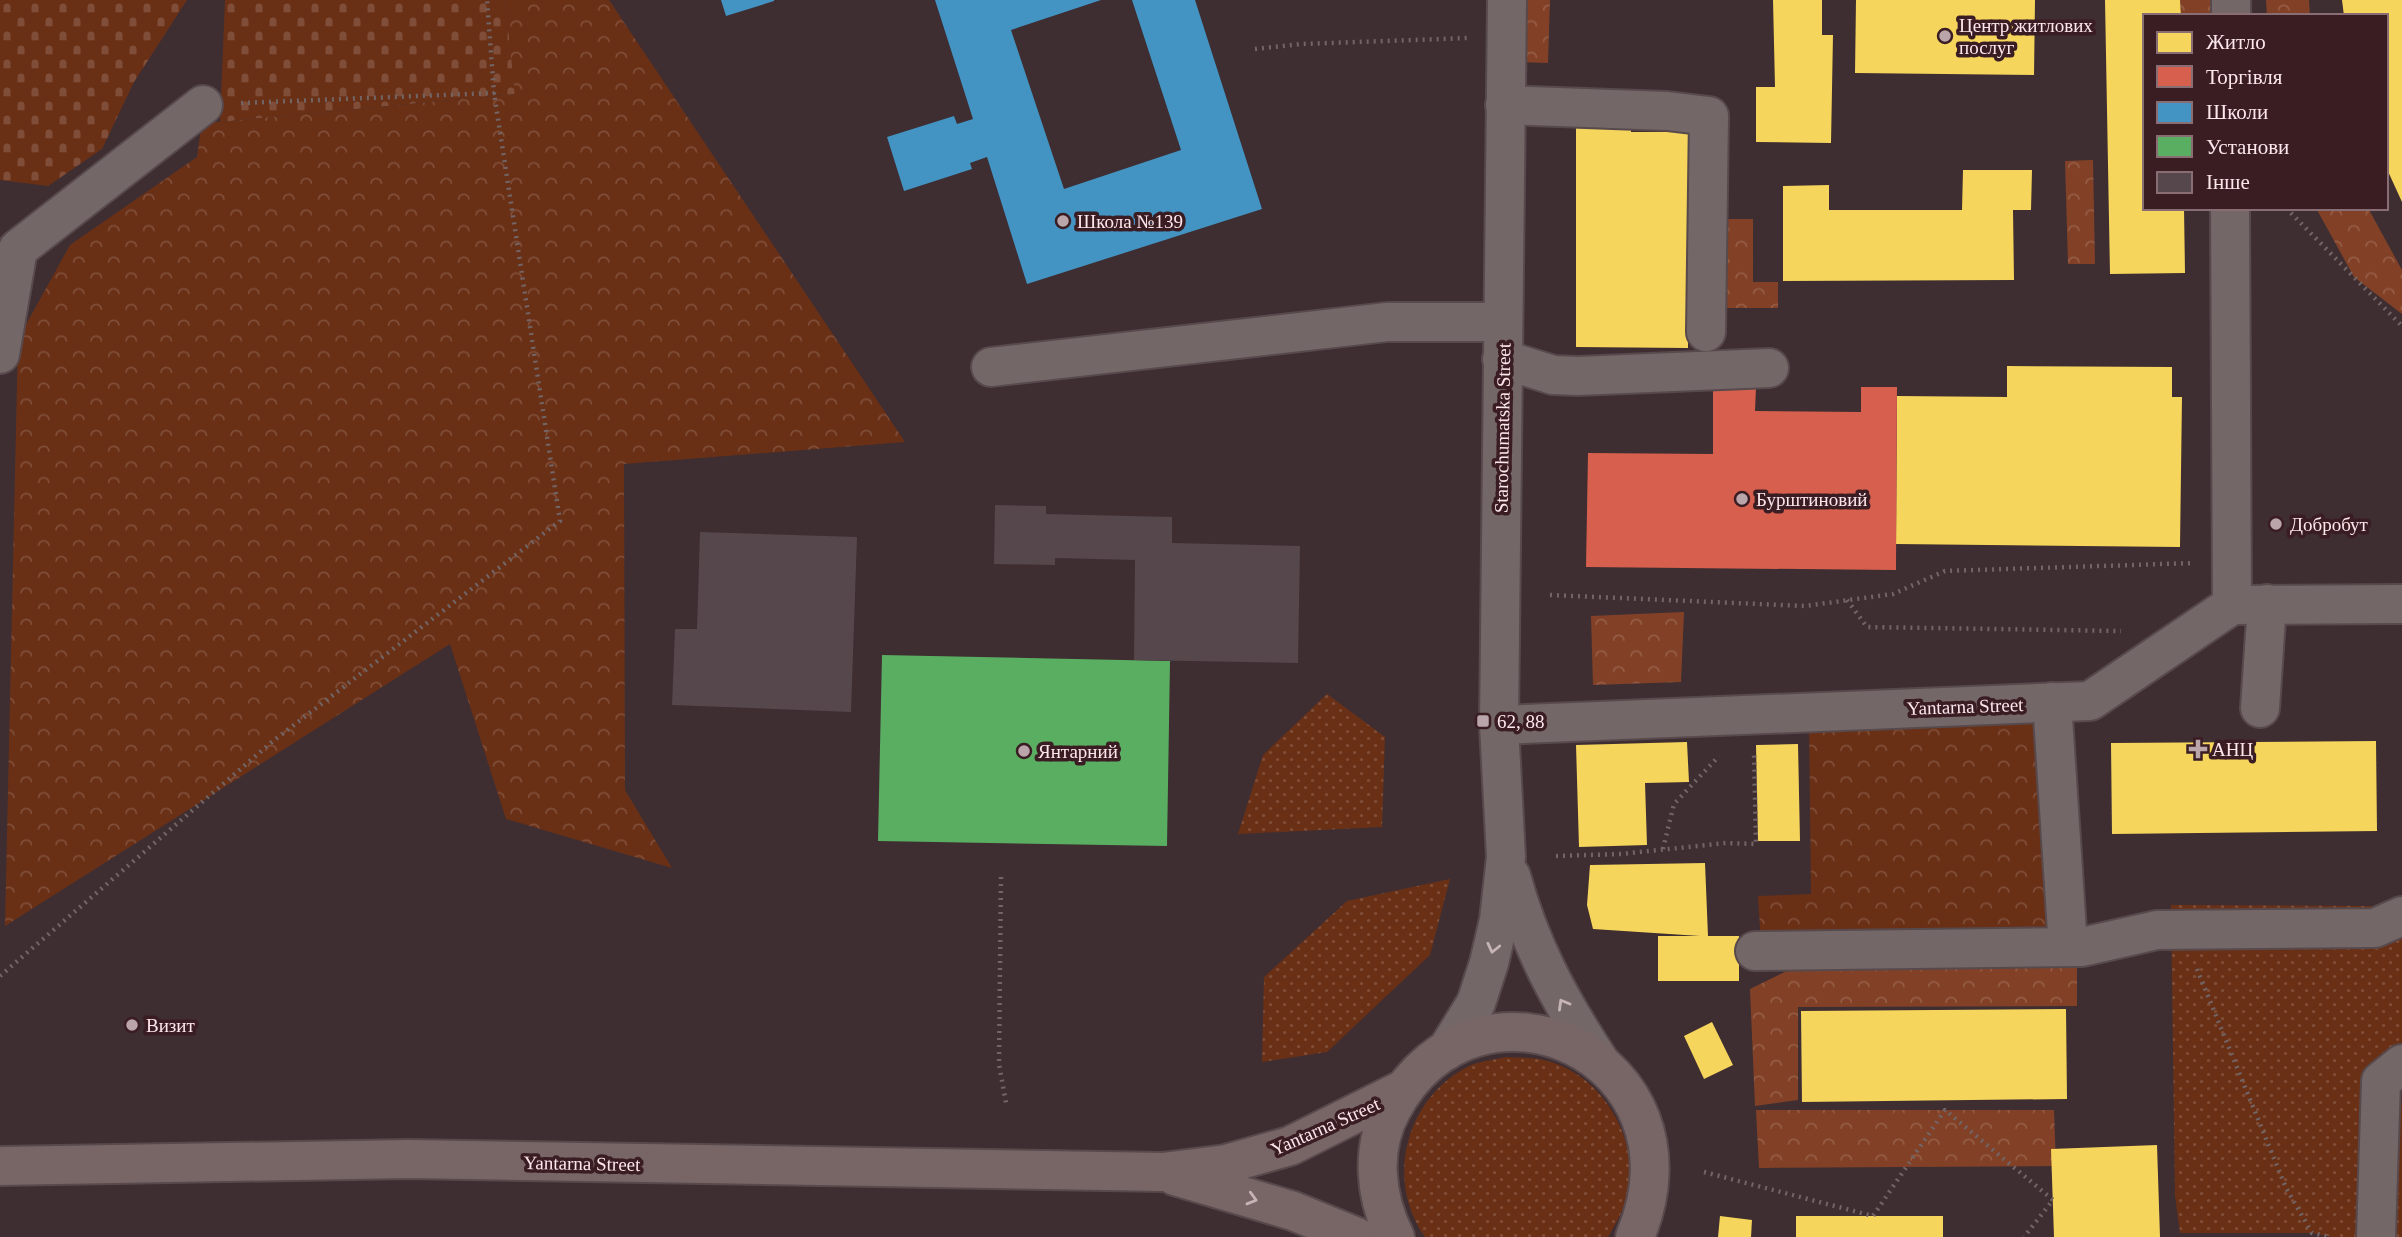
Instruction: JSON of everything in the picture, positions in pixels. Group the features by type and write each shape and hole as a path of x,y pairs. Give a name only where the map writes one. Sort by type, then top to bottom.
{"main road":[{"name":"Starochumatska Street","path":"1395,1237 1384,1215 1377,1183 1378,1150 1387,1119 1402,1090 1422,1067 1447,1050 1477,1037 1508,1032 1541,1035 1572,1045 1600,1062 1624,1086 1641,1115 1651,1148 1652,1182 1642,1229"},
{"name":"Yantarna Street","path":"0,1166 409,1159 1163,1172 1226,1164 1290,1146 1402,1090"},
{"name":"Yantarna Street","path":"1163,1172 1293,1211 1357,1237"}],"street":[{"name":"Starochumatska Street","path":"1447,1050 1475,1003 1489,963 1499,920 1506,857 1499,725 1507,0"},
{"path":"0,354 18,249 203,105"},
{"path":"1505,105 1667,111 1709,116 1706,332"},
{"path":"2230,210 2233,562 2249,605 2260,708"},
{"path":"991,367 1387,322 1503,322"},
{"path":"1502,359 1553,375 1578,376 1769,368"},
{"path":"2249,605 2402,604"},
{"name":"Yantarna Street","path":"1499,725 2090,701 2249,605"},
{"path":"2052,702 2068,947"},
{"name":"Starochumatska Street","path":"1506,857 1523,920 1543,966 1561,1004 1600,1062"},
{"path":"1755,951 2082,947 2157,930 2393,929"},
{"path":"2376,1237 2381,1081 2402,1064"}],"path":[{"path":"0,976 273,741 560,521 494,93 487,0"},
{"path":"1255,49 1302,44 1393,43 1476,38"},
{"path":"203,105 494,93"},
{"path":"2288,210 2402,326"},
{"path":"1550,595 1805,606 1893,594 1945,571 2233,562"},
{"path":"1847,600 1867,627 2124,631"},
{"path":"1663,849 1674,804 1727,748"},
{"path":"1556,856 1726,843 1756,844 1754,748"},
{"path":"1000,877 999,1064 1006,1103"},
{"path":"2181,930 2286,1188 2312,1233 2330,1237"},
{"path":"1704,1172 1873,1216 1945,1110 2053,1200 2024,1237"}],"green space":[{"path":"0,0 187,0 134,82 102,149 48,186 0,180"},
{"path":"225,0 505,0 516,94 220,122"},
{"path":"505,0 609,0 905,442 624,464 625,790 672,868 506,819 450,644 5,926 18,339 70,245 197,157 202,121 220,122 515,94"},
{"path":"1518,0 1550,0 1548,63 1516,62"},
{"path":"2180,0 2227,0 2227,14 2181,14"},
{"path":"2266,0 2309,0 2310,14 2267,14"},
{"path":"2093,160 2095,264 2068,264 2065,161"},
{"path":"2317,210 2369,210 2402,270 2402,314 2354,277"},
{"path":"1721,219 1753,219 1753,282 1778,282 1778,308 1719,308"},
{"path":"1684,612 1681,682 1593,685 1591,616"},
{"path":"1327,694 1385,737 1382,827 1238,834 1263,755"},
{"path":"2042,711 2059,938 1761,944 1758,896 1811,894 1809,721"},
{"path":"1450,879 1430,955 1327,1052 1262,1062 1264,977 1347,901"},
{"path":"2171,905 2378,906 2402,912 2402,1085 2384,1085 2377,1237 2332,1237 2312,1233 2180,1233 2175,1196"},
{"path":"2077,960 2077,1006 1798,1007 1798,1100 1755,1106 1750,989 1805,962"},
{"path":"1506,1057 1539,1059 1579,1075 1606,1101 1616,1117 1628,1152 1631,1180 1624,1206 1608,1237 1425,1237 1413,1214 1406,1190 1404,1166 1408,1142 1417,1119 1430,1098 1447,1080 1473,1064"},
{"path":"2399,1102 2402,1103 2402,1237 2395,1237"},
{"path":"1756,1110 2054,1110 2056,1166 1759,1168"}],"building: Житло":[{"path":"1773,0 1822,0 1822,35 1833,35 1831,143 1756,142 1756,87 1775,87"},
{"name":"Центр житлових послуг","path":"1856,0 2035,0 2034,75 1855,73"},
{"path":"2105,0 2180,0 2181,14 2143,14 2143,210 2184,210 2185,273 2110,274"},
{"path":"2342,0 2402,0 2402,202 2388,171 2388,14 2344,14"},
{"path":"1576,116 1631,117 1631,132 1689,132 1688,348 1576,347"},
{"path":"1963,170 2032,170 2031,210 2013,210 2014,280 1783,281 1783,186 1829,185 1829,210 1962,210"},
{"path":"2007,366 2172,367 2172,397 2182,397 2180,547 1896,544 1897,396 2007,397"},
{"path":"2376,741 2377,831 2112,834 2111,743"},
{"path":"1687,742 1689,782 1645,783 1647,845 1579,847 1576,745"},
{"path":"1798,744 1800,841 1758,841 1756,745"},
{"path":"1705,863 1708,936 1739,936 1739,981 1658,981 1658,936 1700,936 1593,929 1587,905 1590,865"},
{"path":"2066,1009 2067,1099 1802,1102 1801,1011"},
{"path":"1712,1022 1733,1065 1704,1079 1684,1036"},
{"path":"2157,1145 2160,1237 2054,1237 2051,1149"},
{"path":"1720,1216 1752,1220 1751,1237 1718,1237"},
{"path":"1796,1216 1943,1216 1943,1237 1796,1237"}],"building: Торгівля":[{"name":"Бурштиновий","path":"1713,386 1756,387 1755,411 1861,412 1861,387 1897,387 1896,570 1586,567 1588,453 1713,454"}],"building: Школи":[{"path":"721,0 774,0 774,1 726,16"},
{"path":"935,0 1101,0 1011,30 1064,189 1181,150 1132,0 1195,0 1262,209 1027,284 987,157 970,163 972,169 904,191 887,137 954,116 957,124 973,119"}],"building: Установи":[{"name":"Янтарний","path":"882,655 1170,661 1167,846 878,841"}],"building: Інше":[{"path":"995,505 1046,506 1046,514 1172,517 1172,543 1300,546 1298,663 1134,660 1135,560 1055,558 1055,565 994,564"},
{"path":"700,532 857,537 851,712 672,705 675,629 697,629"}],"place":[{"name":"Центр житлових послуг","path":"1945,36"},
{"name":"Школа №139","path":"1063,221"},
{"name":"Бурштиновий","path":"1742,499"},
{"name":"Добробут","path":"2276,524"},
{"name":"62, 88","path":"1483,721"},
{"name":"АНЦ","path":"2198,749"},
{"name":"Янтарний","path":"1024,751"},
{"name":"Визит","path":"132,1025"}]}
